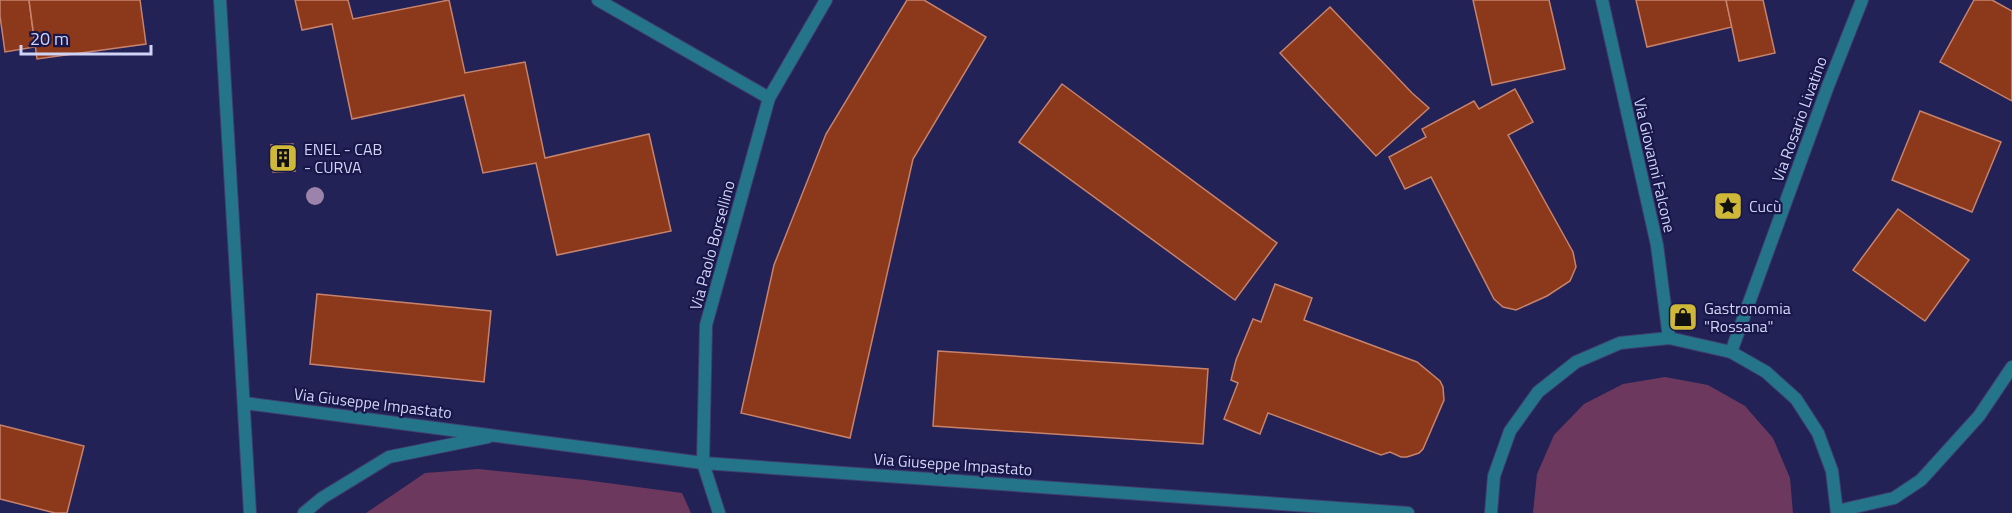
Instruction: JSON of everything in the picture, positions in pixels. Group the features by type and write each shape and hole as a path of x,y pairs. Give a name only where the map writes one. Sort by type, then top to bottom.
{"street":[{"path":"220,0 250,513"},
{"path":"598,0 770,98"},
{"name":"Via Paolo Borsellino","path":"719,513 703,463 706,326 770,98 826,0"},
{"name":"Via Giovanni Falcone","path":"1602,0 1657,245 1669,338"},
{"name":"Via Rosario Livatino","path":"1731,352 1828,86 1862,0"},
{"path":"1491,513 1494,476 1510,431 1538,392 1576,362 1620,344 1669,338 1731,352 1766,372 1796,399 1818,433 1832,471 1837,512 1894,498 1921,480 1978,416 2012,367"},
{"name":"Via Giuseppe Impastato","path":"244,403 703,463 1407,513"},
{"name":"Via Giuseppe Impastato","path":"304,513 322,498 389,457 497,435"}],"shaded area":[{"path":"1665,377 1708,385 1745,406 1773,438 1790,478 1793,513 1533,513 1537,474 1554,435 1584,404 1623,384"},
{"path":"478,469 682,493 691,513 366,513 425,473"}],"building":[{"path":"0,0 29,0 35,47 5,52"},
{"path":"29,0 140,0 146,44 37,59"},
{"path":"295,0 348,0 353,19 449,0 465,73 525,62 545,158 649,134 671,231 557,255 536,163 483,173 464,95 352,119 332,24 302,30"},
{"path":"907,0 924,0 986,37 913,159 850,438 741,413 774,265 826,134"},
{"path":"1473,0 1549,0 1565,69 1492,85"},
{"path":"1636,0 1726,0 1732,27 1647,47"},
{"path":"1726,0 1763,0 1775,53 1739,61"},
{"path":"1974,0 1992,0 2012,11 2012,101 1940,62"},
{"path":"1330,7 1429,108 1376,156 1280,53"},
{"path":"1062,84 1277,243 1235,300 1019,142"},
{"path":"1515,89 1533,122 1508,135 1573,252 1576,267 1570,281 1547,296 1516,310 1503,307 1494,299 1431,177 1405,189 1389,157 1426,137 1422,129 1474,101 1479,109"},
{"path":"1920,111 2001,142 1972,212 1892,180"},
{"name":"ENEL - CAB - CURVA","path":"293,144 295,171 273,172 271,145"},
{"path":"1898,209 1969,260 1925,321 1853,270"},
{"path":"1275,284 1312,298 1304,320 1417,362 1440,381 1444,400 1423,449 1419,453 1407,457 1390,452 1381,455 1268,413 1260,434 1224,419 1238,383 1231,380 1236,360 1253,319 1261,322"},
{"path":"317,294 491,311 484,382 310,364"},
{"path":"938,351 1208,369 1203,444 933,426"},
{"path":"0,425 84,446 67,513 55,513 0,499"}],"place":[{"name":"ENEL - CAB - CURVA","path":"283,158"},
{"name":"Cucù","path":"1728,206"},
{"name":"Gastronomia \"Rossana\"","path":"1683,317"}]}
